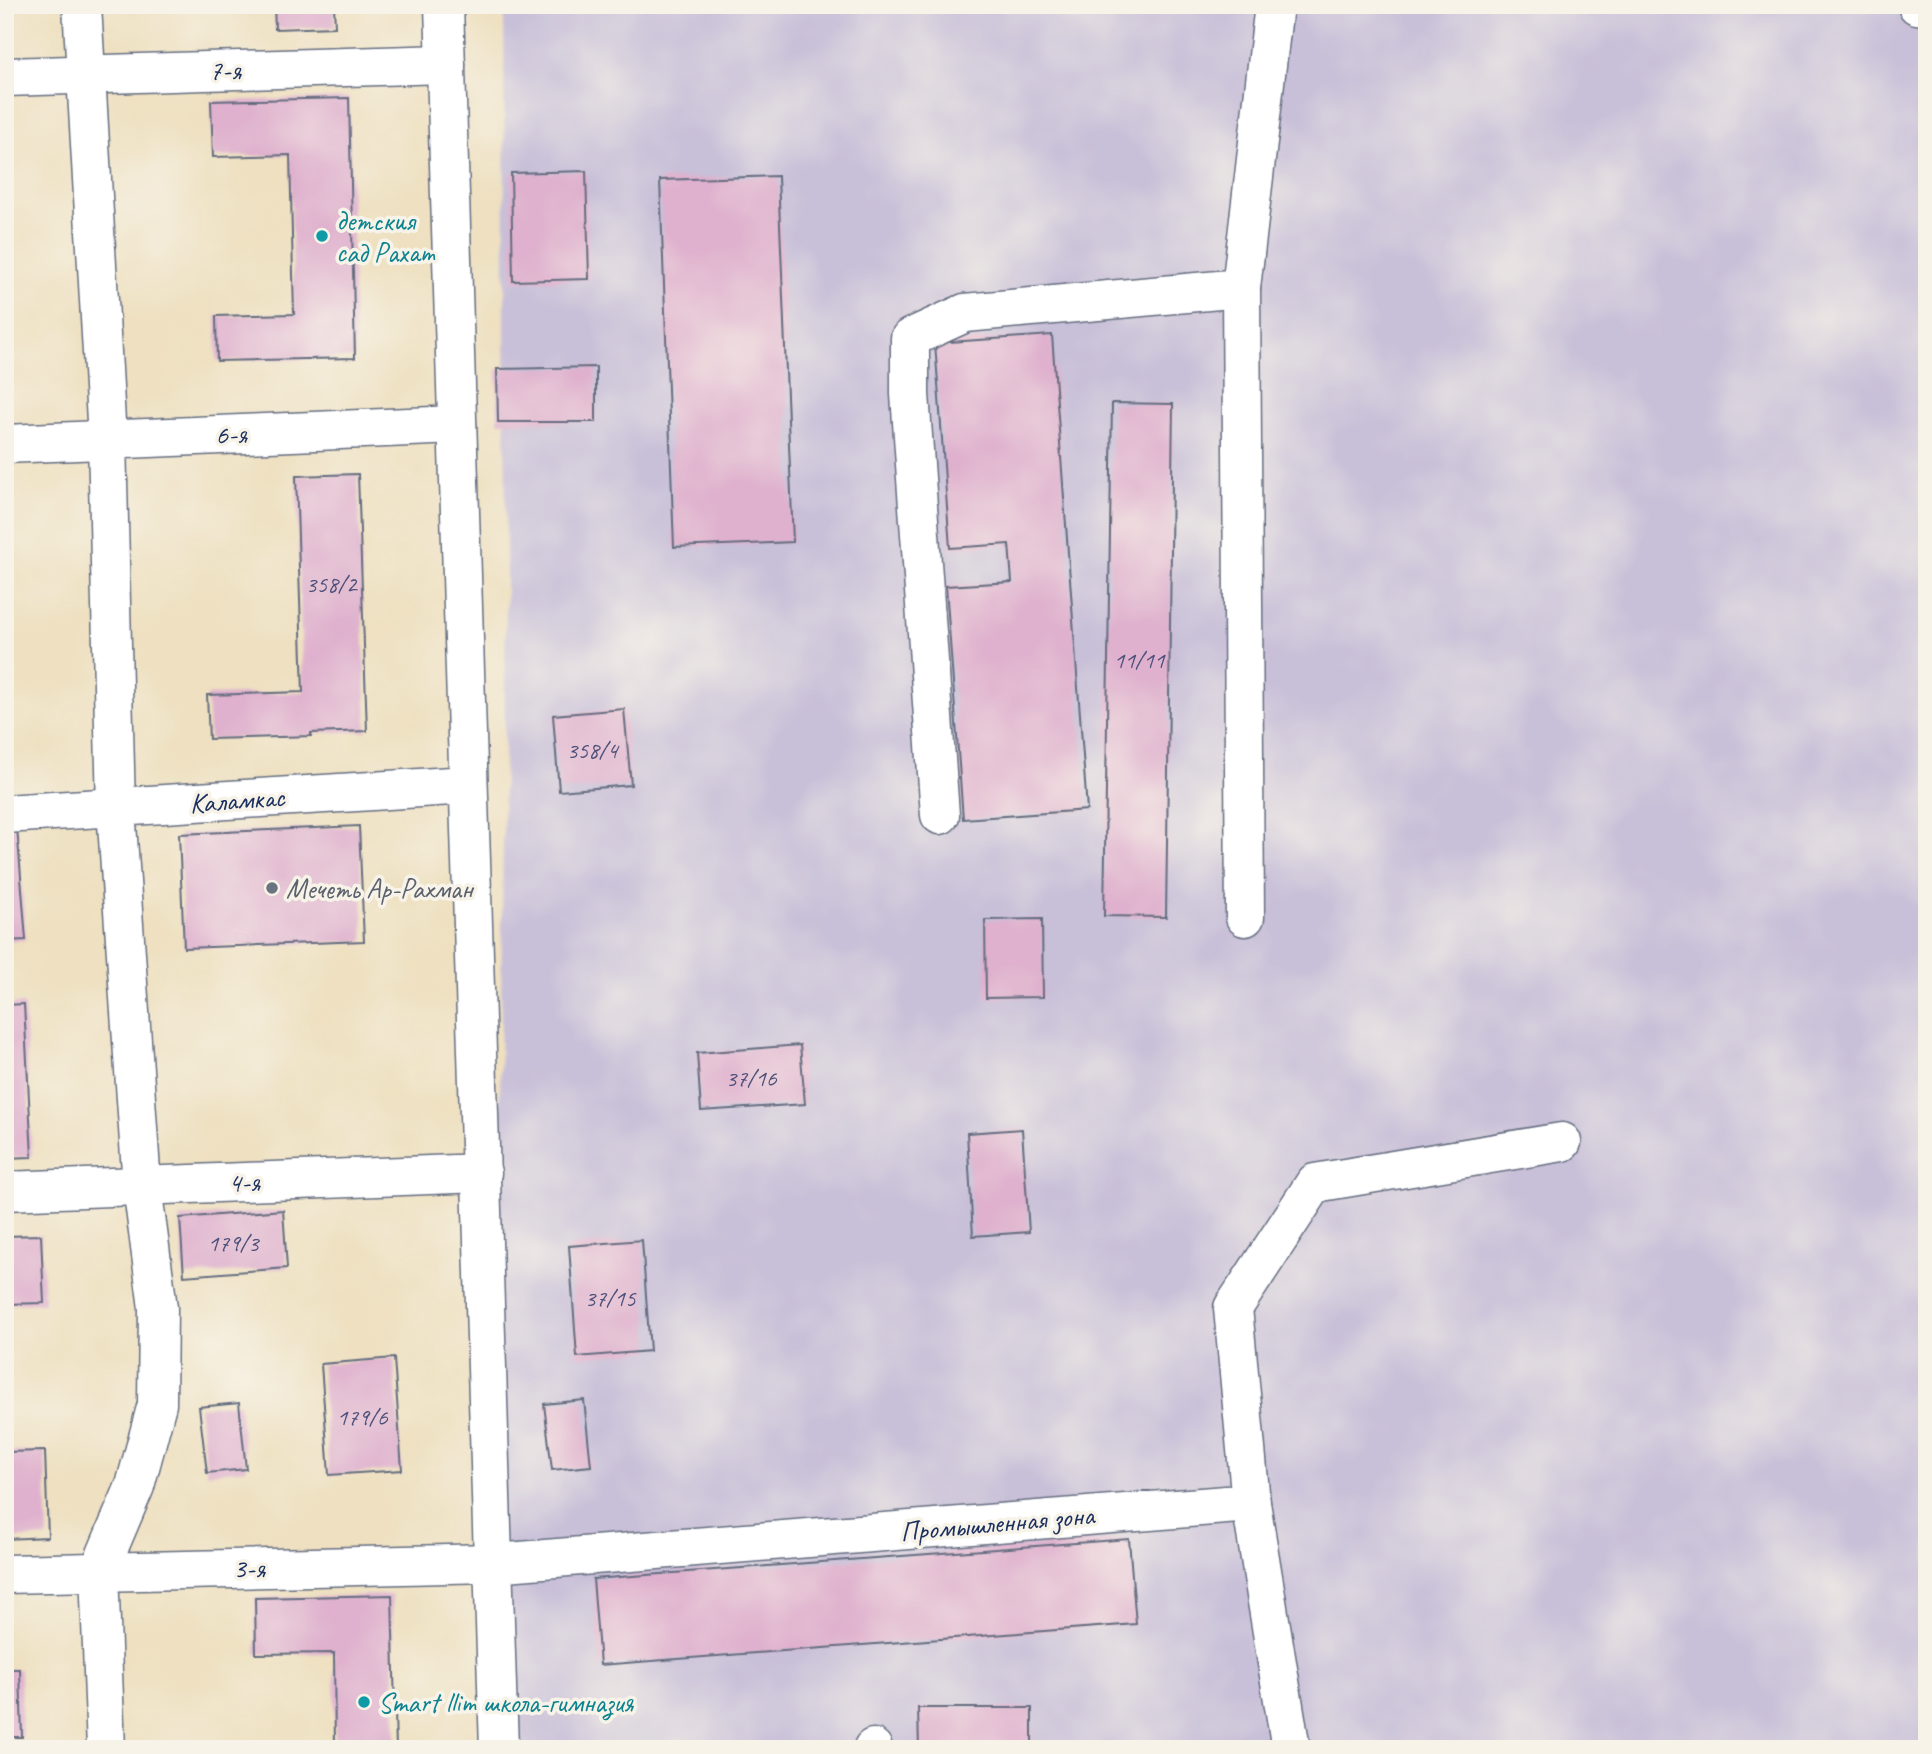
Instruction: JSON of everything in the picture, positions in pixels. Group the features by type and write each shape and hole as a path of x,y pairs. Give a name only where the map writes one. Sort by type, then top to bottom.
{"street":[{"path":"82,5 107,439 116,808 142,1186 158,1308 157,1404 135,1486 99,1571 106,1749"},
{"path":"444,5 499,1749"},
{"path":"1245,917 1241,288 1274,5"},
{"path":"1917,5 1927,6"},
{"name":"7-я","path":"5,77 446,64"},
{"path":"940,815 910,394 910,338 965,313 1241,288"},
{"name":"6-я","path":"5,444 457,425"},
{"name":"Каламкас","path":"5,814 468,785"},
{"path":"1291,1749 1251,1503 1233,1308 1315,1183 1562,1142"},
{"name":"4-я","path":"5,1191 482,1173"},
{"name":"Промышленная зона","path":"493,1563 1251,1503"},
{"name":"3-я","path":"5,1574 493,1563"}],"shaded area":[{"path":"504,5 1927,5 1927,1749 492,1749 506,588"}],"building":[{"path":"274,5 334,5 335,27 275,29"},
{"name":"детския сад Рахат","path":"349,98 355,358 217,361 216,316 294,314 290,155 213,157 211,101"},
{"path":"586,171 589,279 513,281 511,173"},
{"path":"778,176 793,542 674,547 660,180"},
{"path":"1052,335 1087,810 963,819 946,586 1012,582 1009,544 950,548 935,343"},
{"path":"596,367 596,422 498,422 497,369"},
{"path":"1112,403 1173,404 1166,917 1104,916"},
{"path":"358,474 367,731 311,733 311,736 209,739 207,695 303,692 296,476"},
{"path":"624,709 631,785 559,791 553,715"},
{"name":"Мечеть Ар-Рахман","path":"359,826 364,941 184,948 179,834"},
{"path":"17,827 26,940 5,941 5,828"},
{"path":"1042,919 1043,997 986,998 985,920"},
{"path":"24,1004 32,1157 5,1158 5,1005"},
{"path":"800,1045 805,1104 701,1111 697,1053"},
{"path":"1022,1129 1029,1232 973,1236 967,1133"},
{"path":"283,1210 287,1268 184,1276 180,1218"},
{"path":"41,1235 44,1303 5,1304 5,1236"},
{"path":"642,1240 650,1351 577,1357 569,1246"},
{"path":"394,1358 402,1470 329,1475 321,1364"},
{"path":"584,1400 591,1466 552,1470 544,1404"},
{"path":"239,1403 246,1469 207,1473 199,1407"},
{"path":"45,1451 48,1537 5,1539 5,1452"},
{"path":"1129,1539 1136,1624 600,1665 593,1579"},
{"name":"Smart llim школа-гимназия","path":"392,1595 396,1749 335,1749 334,1653 256,1654 255,1598"},
{"path":"5,1669 20,1669 22,1737 5,1737"},
{"path":"918,1708 1032,1708 1032,1749 919,1749"}],"place":[{"name":"детския сад Рахат","path":"322,236"},
{"name":"Мечеть Ар-Рахман","path":"272,888"},
{"name":"Smart llim школа-гимназия","path":"364,1702"}]}
